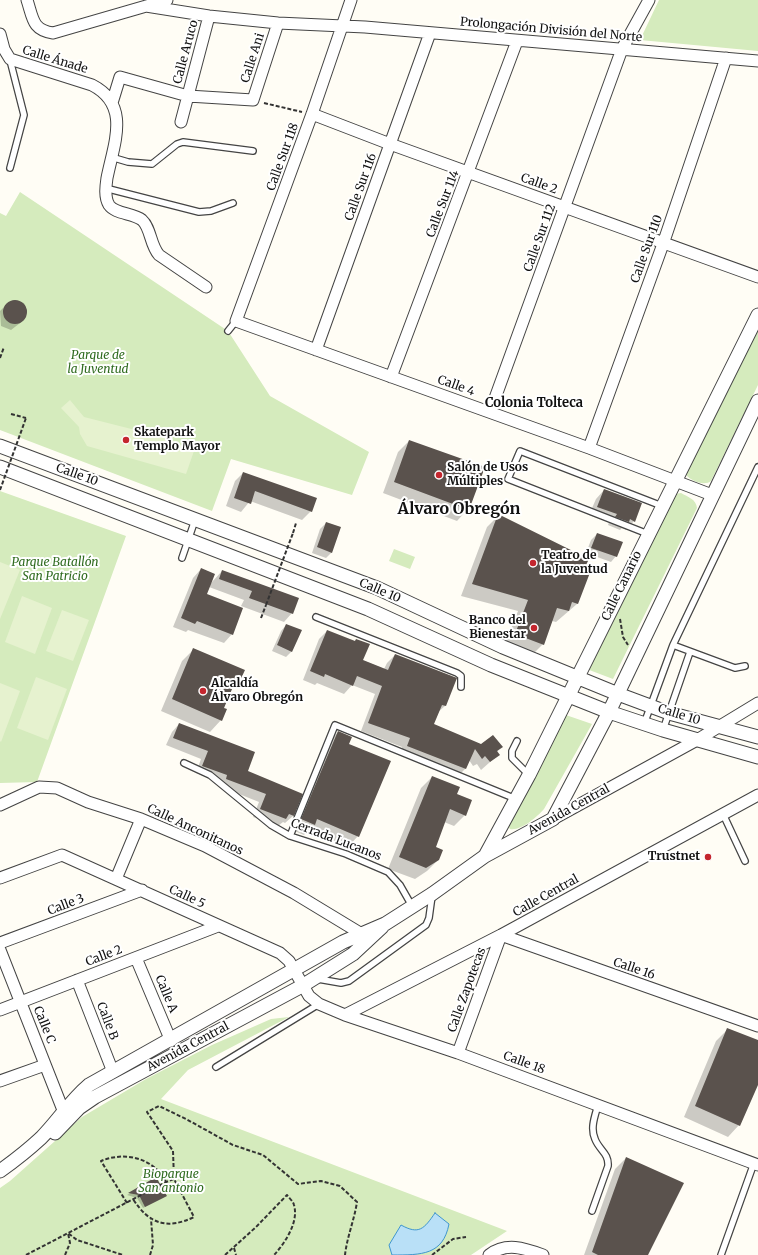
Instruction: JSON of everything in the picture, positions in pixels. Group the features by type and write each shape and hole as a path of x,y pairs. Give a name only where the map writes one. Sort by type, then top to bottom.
{"street":[{"path":"27,0 35,25 42,32 53,33 167,0"},
{"name":"Calle Sur 118","path":"236,321 308,113 343,26 350,0"},
{"name":"Calle Sur 112","path":"490,412 622,49 649,0"},
{"name":"Prolongación División del Norte","path":"146,6 209,16 278,23 343,26 758,61"},
{"name":"Calle Aruco","path":"180,122 209,16"},
{"name":"Calle Ani","path":"253,100 278,23"},
{"name":"Calle Sur 116","path":"316,350 430,33"},
{"name":"Calle Ánade","path":"0,34 4,49 10,59 92,85 104,91 112,103"},
{"name":"Calle Sur 114","path":"391,377 469,172 517,40"},
{"name":"Calle Sur 110","path":"589,448 663,244 726,58"},
{"path":"206,287 159,255 153,249 146,225 137,217 113,209 109,205 105,188 117,127 117,114 112,103 120,77 188,96 253,100"},
{"name":"Calle 2","path":"308,113 663,244 758,277"},
{"name":"Calle Canario","path":"485,856 529,775 758,315"},
{"name":"Calle 4","path":"236,321 589,448 675,480 712,496"},
{"path":"553,819 618,694 758,401"},
{"name":"Calle 10","path":"0,446 376,588 504,647 618,694 669,713 758,737"},
{"name":"Calle 10","path":"0,467 368,609 491,665 568,697 644,724 758,757"},
{"name":"Avenida Central","path":"0,1171 15,1161 42,1137 63,1110 89,1085 295,970 364,937 432,894 485,856 697,740 758,703"},
{"name":"Calle Anconitanos","path":"0,805 39,787 57,788 88,802 141,819 205,846 294,894 364,937"},
{"name":"Calle Central","path":"345,1015 501,935 758,795"},
{"path":"116,879 141,819"},
{"name":"Calle 5","path":"0,878 62,855 280,953 289,961 295,970"},
{"name":"Calle 3","path":"0,943 142,890"},
{"name":"Calle 2","path":"0,1010 218,926"},
{"name":"Calle 16","path":"501,935 758,1026"},
{"name":"Calle Zapotecas","path":"458,1053 501,935"},
{"name":"Avenida Central","path":"0,1181 27,1161 79,1108 95,1097 302,986 353,954 364,937"},
{"name":"Calle C","path":"0,950 63,1110"},
{"name":"Calle A","path":"136,958 171,1040"},
{"name":"Calle 18","path":"295,970 302,986 309,996 319,1004 345,1015 458,1053 756,1164"},
{"name":"Calle B","path":"77,980 113,1072"},
{"path":"0,1082 45,1065"},
{"path":"489,1255 506,1246 524,1248 543,1255"}],"lane":[{"path":"10,59 24,115 10,168"},
{"path":"111,157 128,162 152,164 177,144 190,141 253,151"},
{"path":"105,188 199,212 233,203"},
{"path":"228,331 236,321"},
{"path":"648,534 508,479 520,451 662,506"},
{"path":"644,724 673,645 758,467"},
{"path":"182,558 196,519"},
{"path":"316,617 457,673 461,676 461,687"},
{"path":"673,645 735,668 745,666"},
{"path":"663,730 690,652"},
{"path":"290,836 335,725 516,799"},
{"path":"517,741 512,751 512,758 529,775"},
{"name":"Cerrada Lucanos","path":"184,763 210,774 271,825 290,836 370,864 388,872 400,885 412,906"},
{"path":"723,814 745,861"},
{"path":"315,978 341,983 349,981 426,926 429,918 432,894"},
{"path":"216,1067 319,1004"},
{"path":"592,1211 608,1166 608,1158 594,1138 593,1126 598,1105"},
{"path":"721,1255 756,1164"}],"path":[{"path":"253,100 308,113"},
{"path":"0,358 4,347"},
{"path":"0,490 26,418 11,414"},
{"path":"261,618 296,523"},
{"path":"134,1200 141,1211 151,1219 173,1224 181,1223 194,1217 174,1179 173,1151 147,1112 159,1106 233,1145 263,1156 298,1184 321,1181 340,1186 357,1202 354,1223 347,1242 345,1255"},
{"path":"127,1203 101,1161 120,1156 137,1158 160,1172 166,1182"},
{"path":"26,1255 174,1179"},
{"path":"224,1255 234,1248 287,1195 294,1206 294,1222 281,1246 274,1255"},
{"path":"150,1255 153,1245 151,1219"},
{"path":"65,1255 70,1243 68,1234"},
{"path":"68,1234 78,1240 123,1255"},
{"path":"432,1255 453,1238 466,1237"},
{"path":"234,1248 236,1255"}],"green space":[{"path":"659,0 758,0 758,51 640,40"},
{"name":"Parque de la Juventud","path":"20,192 228,331 270,396 369,452 352,495 231,459 212,511 0,430 0,213 6,216"},
{"path":"758,319 758,385 711,481 708,483 696,482 689,478 684,472"},
{"name":"Skatepark Templo Mayor","path":"70,400 84,417 163,437 194,451 186,474 87,446 80,434 79,427 61,408"},
{"name":"Parque Batallón San Patricio","path":"0,491 126,536 37,782 0,783"},
{"path":"681,493 693,500 697,508 613,679 584,668 675,494"},
{"path":"394,549 415,557 410,569 389,561"},
{"path":"0,562 20,570 0,619"},
{"path":"22,596 52,608 35,654 5,642"},
{"path":"62,610 89,620 73,661 46,651"},
{"path":"36,677 67,689 48,740 17,728"},
{"path":"0,683 20,691 1,742 0,741"},
{"path":"563,714 592,724 544,809 524,826 510,829 508,826"},
{"name":"Bioparque San antonio","path":"289,1017 188,1070 161,1099 507,1231 471,1255 0,1255 0,1188 10,1181 82,1117 146,1079 212,1045 271,1019"}],"water":[{"path":"435,1213 449,1224 442,1242 430,1251 413,1255 392,1255 389,1245 401,1225 412,1230 421,1229 428,1223"}],"building":[{"path":"15,300 24,303 27,312 24,321 15,324 6,321 3,312 6,303"},
{"name":"Salón de Usos Múltiples","path":"409,440 485,467 469,510 394,482"},
{"path":"243,472 317,498 312,512 255,491 251,504 234,498"},
{"path":"604,489 642,503 635,522 630,519 629,522 615,517 617,514 597,507"},
{"name":"Teatro de la Juventud","path":"498,514 589,559 585,567 591,570 578,604 572,602 569,611 557,608 544,645 515,634 528,600 472,584"},
{"path":"326,522 341,527 332,553 317,547"},
{"path":"597,533 623,542 617,557 591,548"},
{"path":"201,568 215,574 207,594 243,608 233,635 197,621 195,624 181,618"},
{"path":"222,570 299,598 293,614 249,598 252,591 219,579"},
{"path":"286,624 302,630 292,652 277,645"},
{"path":"327,630 355,641 356,639 370,644 363,660 388,670 395,654 457,678 446,706 442,705 434,724 481,744 493,735 503,747 497,751 500,755 490,762 485,756 482,759 475,749 466,769 407,746 410,738 368,723 382,686 357,676 353,686 325,674 324,677 310,671"},
{"name":"Alcaldía Álvaro Obregón","path":"193,648 245,670 239,683 235,682 224,708 227,709 222,721 172,699"},
{"path":"179,723 255,752 248,771 303,794 294,816 289,814 286,819 260,809 266,794 226,779 227,775 202,766 208,751 173,738"},
{"path":"338,731 352,737 349,744 391,761 359,837 317,819 315,825 301,819"},
{"path":"432,776 460,787 457,794 472,800 466,816 450,809 436,847 443,850 439,860 426,868 399,857"},
{"path":"727,1028 758,1040 758,1085 740,1126 695,1106"},
{"path":"626,1157 684,1183 648,1255 598,1255 592,1252"},
{"path":"156,1177 167,1196 145,1207 139,1195 128,1193"}],"place":[{"name":"Skatepark Templo Mayor","path":"126,440"},
{"name":"Salón de Usos Múltiples","path":"439,475"},
{"name":"Teatro de la Juventud","path":"533,563"},
{"name":"Banco del Bienestar","path":"534,628"},
{"name":"Alcaldía Álvaro Obregón","path":"203,691"},
{"name":"Trustnet","path":"708,857"}],"district":[{"name":"Colonia Tolteca","path":"534,403"},
{"name":"Álvaro Obregón","path":"459,509"}]}
